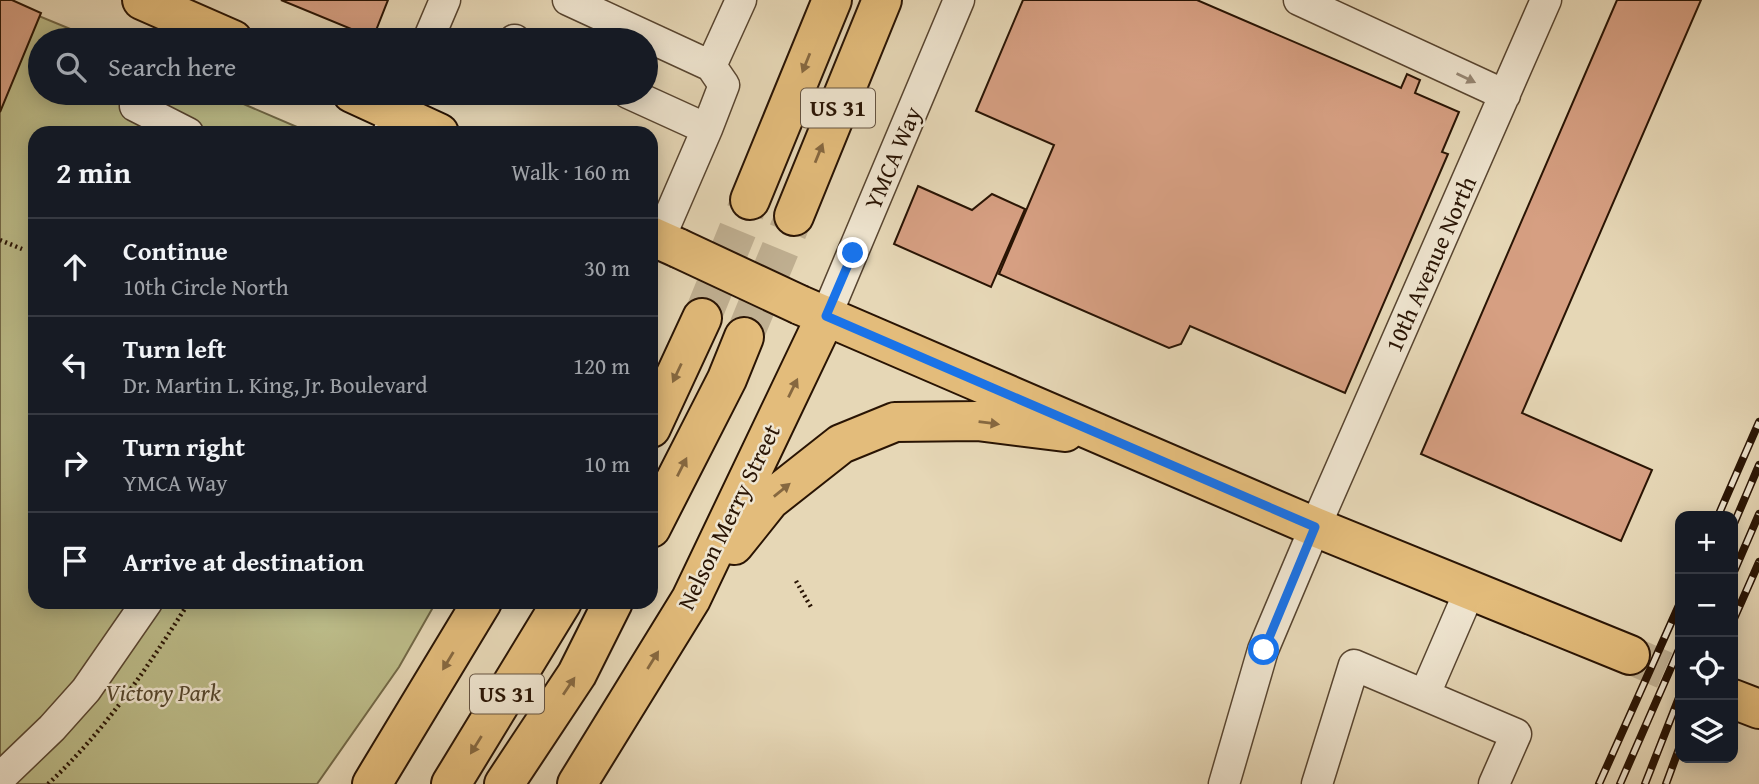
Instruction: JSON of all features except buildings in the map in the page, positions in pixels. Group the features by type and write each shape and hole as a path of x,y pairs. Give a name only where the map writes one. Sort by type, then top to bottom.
{"main road":[{"path":"142,0 206,28"},
{"name":"US 31","path":"750,200 832,0"},
{"name":"US 31","path":"794,216 882,0"},
{"path":"379,105 424,126"},
{"path":"663,241 813,311 1315,527 1630,655"},
{"name":"Nelson Merry Street","path":"577,784 691,599 813,311"},
{"path":"658,413 702,318"},
{"path":"658,514 727,379 744,337"},
{"path":"691,599 770,500 841,444 895,422 977,421 1107,437"},
{"path":"372,784 478,609"},
{"name":"US 31","path":"451,784 558,609"},
{"name":"US 31","path":"504,784 577,674 610,609"},
{"path":"1736,700 1759,709"}],"street":[{"path":"433,28 445,0"},
{"path":"568,0 629,28"},
{"path":"711,66 741,0"},
{"name":"YMCA Way","path":"813,311 959,0"},
{"path":"1299,0 1505,95"},
{"name":"10th Avenue North","path":"1224,784 1264,650 1315,527 1546,0"},
{"path":"658,42 711,66 724,85 663,241"},
{"path":"654,105 707,129"},
{"path":"135,106 174,126"},
{"path":"1425,694 1470,590"},
{"path":"0,778 86,690 142,609"},
{"path":"1317,784 1354,665 1516,734 1494,784"}],"path":[{"path":"0,240 22,249"},
{"path":"796,581 811,607"},
{"path":"48,784 101,730 184,609"}],"green space":[{"name":"Victory Park","path":"0,0 68,28 28,28 28,105 246,105 295,126 28,126 28,609 432,609 399,667 317,784 0,784"}],"tunnel":[{"path":"702,318 750,200"},
{"path":"744,337 794,216"},
{"path":"1630,655 1675,675"}],"railway":[{"path":"1720,511 1759,422"},
{"path":"1738,514 1759,465"},
{"path":"1738,562 1759,514"},
{"path":"1738,610 1759,562"},
{"path":"1599,784 1675,614"},
{"path":"1620,784 1675,658"},
{"path":"1645,784 1678,700"},
{"path":"1666,784 1675,760"}],"route":[{"path":"853,253 826,316 1315,527 1264,650"}]}
